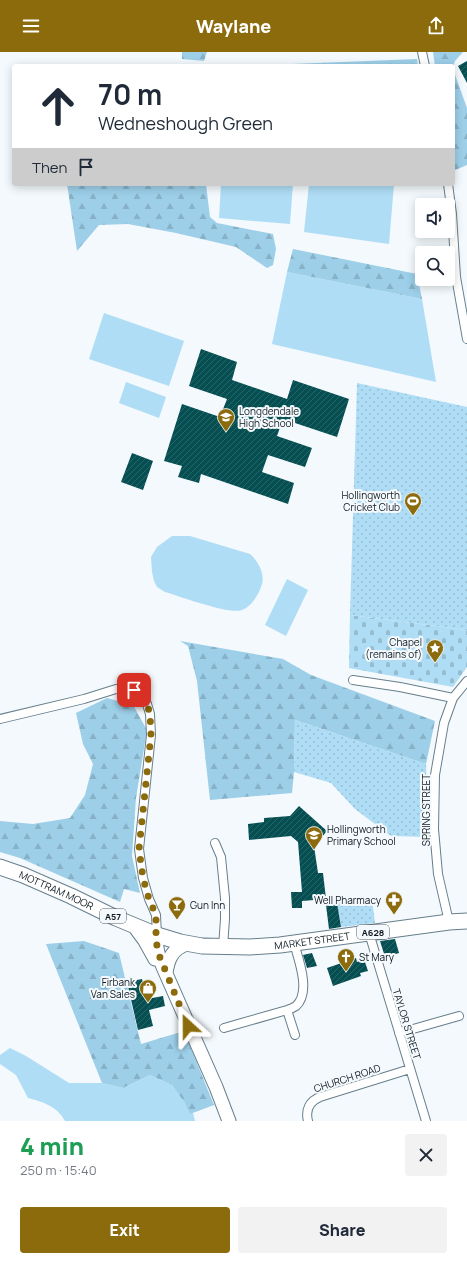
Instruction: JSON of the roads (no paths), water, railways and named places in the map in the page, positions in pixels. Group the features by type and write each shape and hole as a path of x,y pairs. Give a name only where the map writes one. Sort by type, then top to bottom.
{"highway":[{"name":"MOTTRAM MOOR","path":"0,867 24,875 134,926 157,935"},
{"name":"MARKET STREET","path":"157,935 187,944 202,946 250,947 294,943 449,922 467,921"}],"main road":[{"path":"134,926 152,954 165,970"},
{"path":"157,935 156,941 158,951 165,970 216,1087 229,1121"},
{"path":"165,970 171,954 178,948 187,944"}],"street":[{"path":"422,52 425,64"},
{"path":"448,186 452,214 456,277 467,339"},
{"path":"353,680 400,687 453,698"},
{"name":"SPRING STREET","path":"449,922 438,874 434,829 435,775 444,723 453,698 467,681"},
{"path":"0,719 116,690 134,690 144,697 150,714 151,735 139,849 143,878 149,899 156,915 157,935"},
{"path":"215,843 221,857 225,898 223,947"},
{"name":"TAYLOR STREET","path":"369,933 398,1033 426,1121"},
{"path":"224,1028 295,1007 302,997 304,982 294,943"},
{"path":"287,1010 295,1035"},
{"path":"398,1033 459,1016"},
{"name":"CHURCH ROAD","path":"308,1121 308,1108 312,1100 320,1096 410,1069"}],"place":[{"name":"Longdendale High School","path":"226,432"},
{"name":"Hollingworth Cricket Club","path":"413,516"},
{"name":"Chapel (remains of)","path":"435,663"},
{"name":"Hollingworth Primary School","path":"314,850"},
{"name":"Well Pharmacy","path":"394,915"},
{"name":"Gun Inn","path":"177,920"},
{"name":"St Mary","path":"346,972"},
{"name":"Firbank Van Sales","path":"148,1003"}]}
